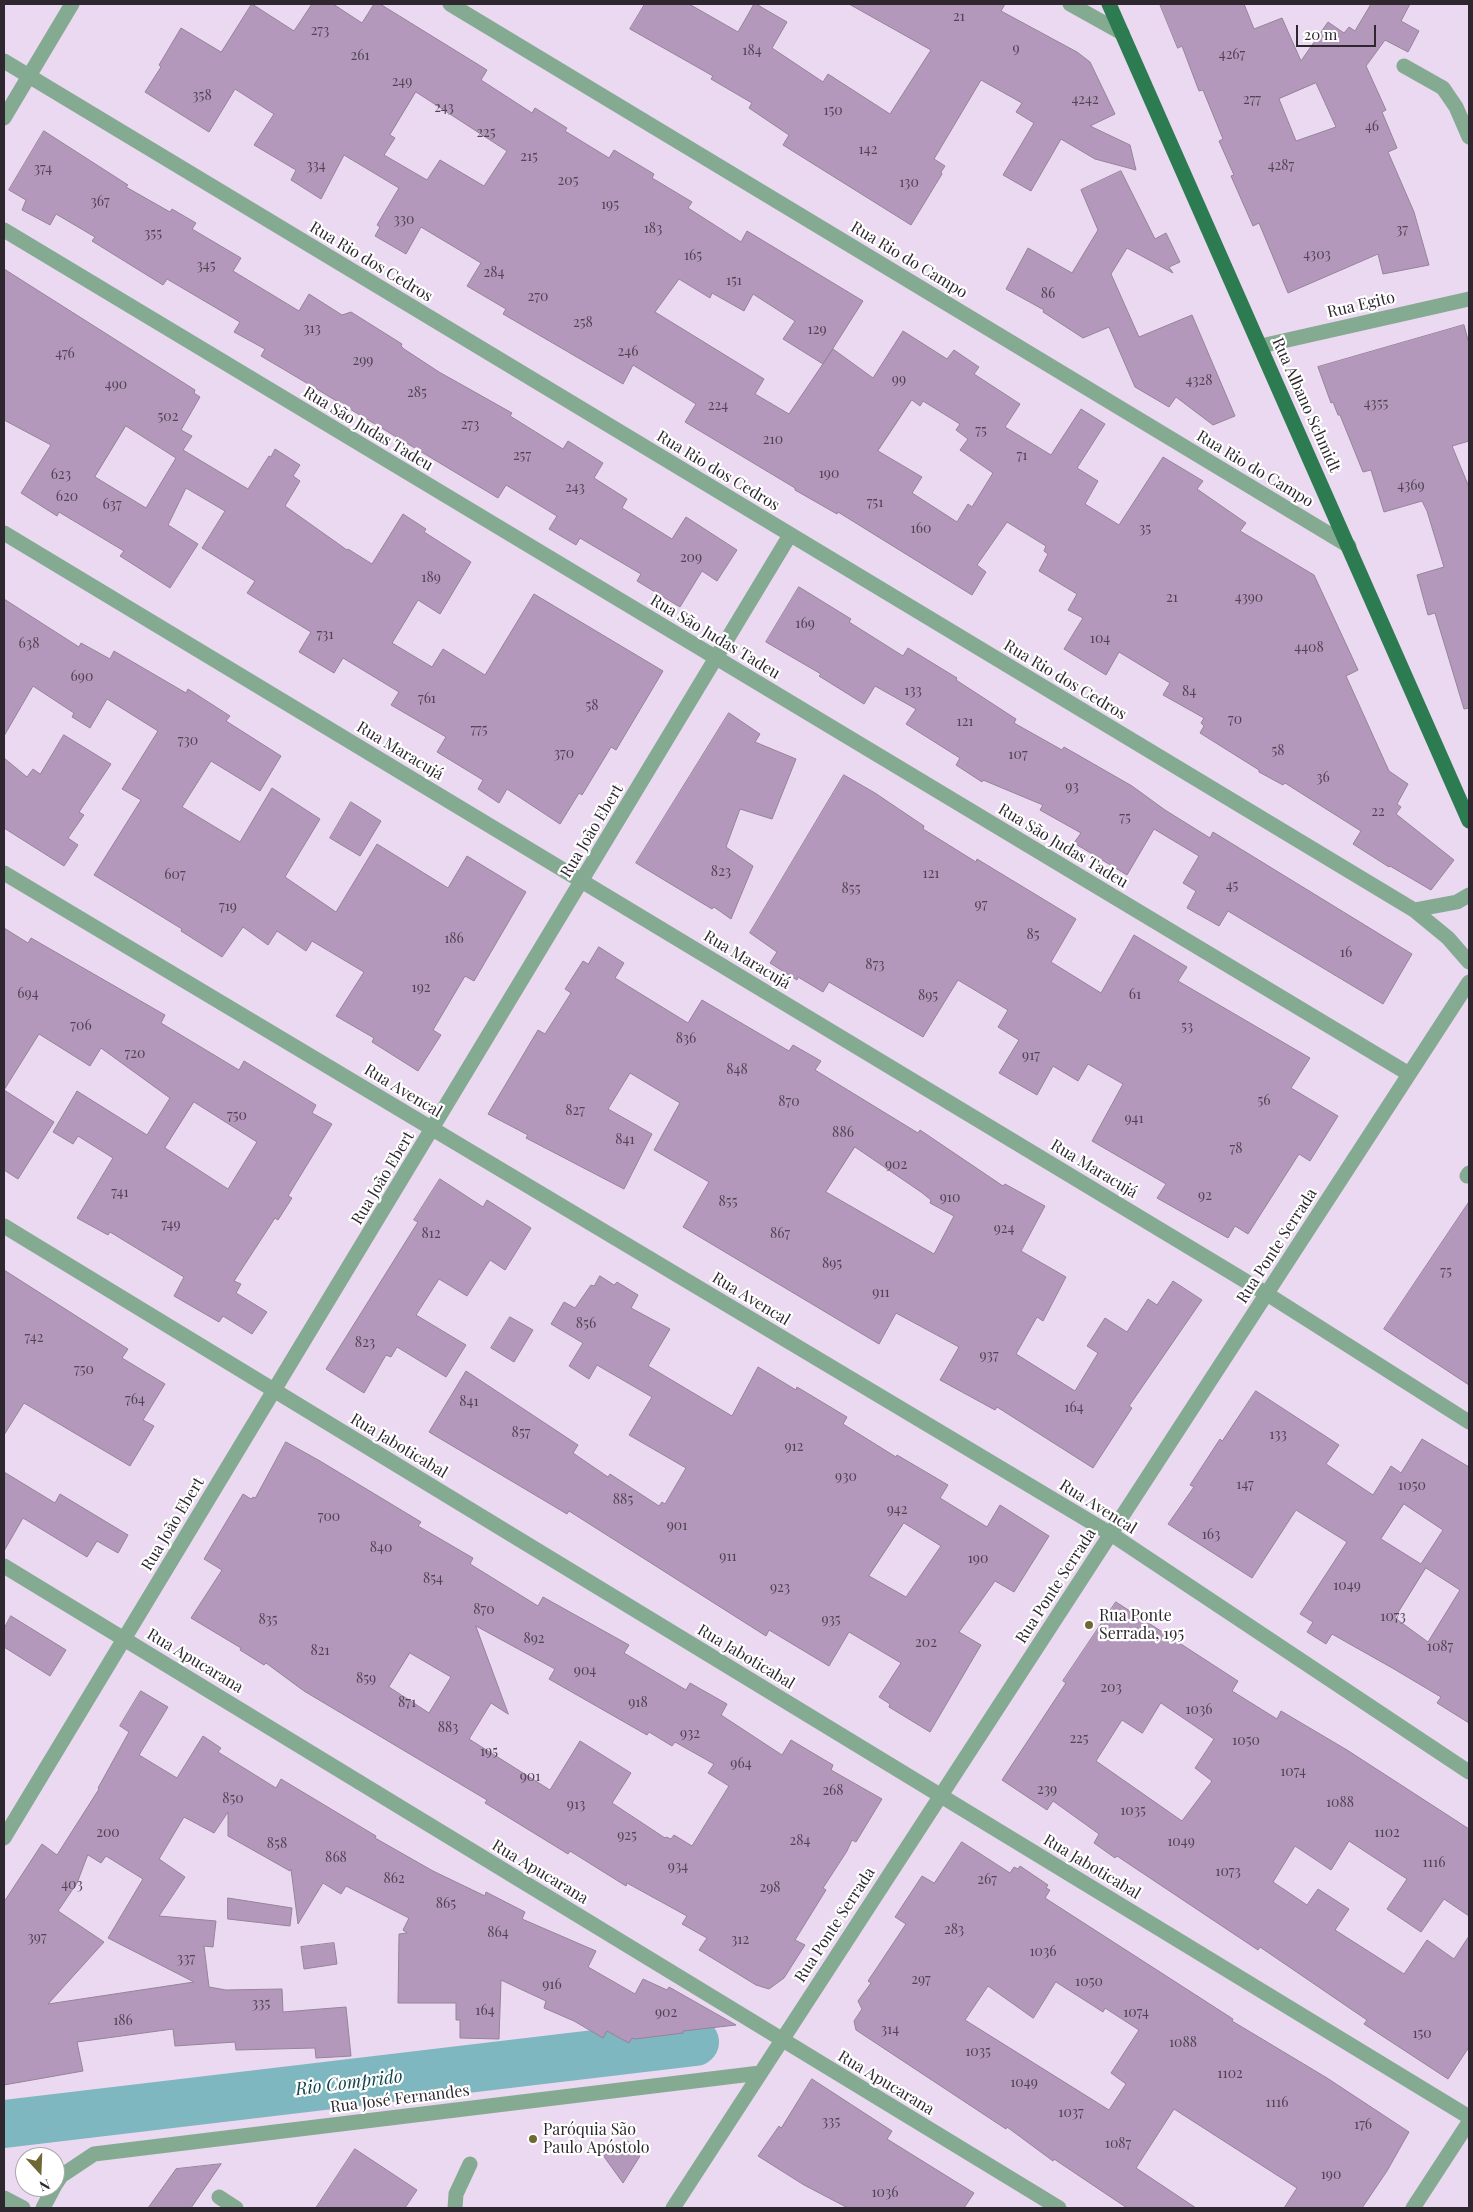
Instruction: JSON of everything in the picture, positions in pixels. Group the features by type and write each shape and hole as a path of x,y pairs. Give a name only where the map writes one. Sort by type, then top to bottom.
{"main road":[{"name":"Rua Albano Schmidt","path":"1109,4 1469,821"}],"street":[{"path":"4,118 72,4"},
{"name":"Rua Rio do Campo","path":"450,4 1349,546"},
{"path":"1070,4 1122,33"},
{"name":"Rua Rio dos Cedros","path":"4,61 1414,910 1448,938 1469,962"},
{"path":"1404,66 1443,88 1456,107 1469,137"},
{"name":"Rua São Judas Tadeu","path":"4,230 1409,1074"},
{"name":"Rua Egito","path":"1260,346 1469,299"},
{"name":"Rua Maracujá","path":"4,533 1267,1294 1469,1422"},
{"name":"Rua João Ebert","path":"4,1838 790,535"},
{"name":"Rua Avencal","path":"4,873 1111,1534 1469,1772"},
{"path":"1414,910 1449,904 1469,895"},
{"name":"Rua Ponte Serrada","path":"673,2208 1469,982"},
{"name":"Rua Jaboticabal","path":"4,1226 1469,2117"},
{"name":"Rua Apucarana","path":"4,1566 1059,2208"},
{"name":"Rua José Fernandes","path":"65,2173 94,2154 760,2073"},
{"path":"1413,2208 1469,2122"},
{"path":"455,2208 456,2194 470,2164"},
{"path":"219,2197 236,2208"},
{"path":"4,2198 23,2208"}],"building":[{"path":"252,4 294,31 312,4 333,4 362,23 374,4 380,4 487,70 481,80 532,113 535,108 567,128 565,131 609,158 614,150 654,174 652,178 692,202 688,208 741,242 747,231 863,301 825,360 833,349 873,378 903,331 947,359 954,350 979,367 974,374 1020,404 1005,427 1051,455 1081,409 1105,424 1077,468 1098,481 1085,504 1119,525 1163,457 1203,481 1197,489 1246,523 1240,531 1314,575 1358,670 1346,676 1389,771 1408,784 1397,804 1401,807 1396,814 1454,860 1431,890 1389,867 1353,844 1361,831 1285,783 1283,785 1259,772 1259,770 1200,733 1204,726 1201,723 1204,718 1163,695 1170,683 1119,652 1106,675 1064,649 1083,618 1068,610 1077,594 1039,571 1048,554 1044,551 1046,546 1007,522 977,565 986,572 972,595 838,512 837,514 795,490 795,488 685,422 696,404 633,365 623,384 503,314 506,309 467,286 481,263 421,227 406,254 375,236 380,227 377,225 399,188 344,155 321,199 291,180 296,170 254,145 274,114 235,89 209,132 145,92 161,67 159,65 181,28 221,52","holes":["416,92 507,151 484,186 440,160 427,180 384,155 395,138 390,135","679,279 710,298 712,293 744,311 753,294 795,321 783,339 823,364 789,414 755,394 764,379 655,312","912,400 920,406 923,401 960,424 956,430 968,439 960,450 993,473 972,507 968,504 957,522 912,493 922,477 878,451"]},
{"path":"645,4 689,4 738,32 754,4 756,4 787,22 772,48 823,82 828,74 890,114 931,50 849,4 1005,4 1001,11 1077,52 1090,62 1115,114 1090,126 1130,145 1136,170 1095,159 1061,139 1031,191 1003,175 1034,123 1016,112 1022,103 981,80 934,159 945,166 911,225 783,145 789,135 749,108 752,103 711,79 713,76 630,29"},
{"path":"1160,4 1244,4 1254,29 1282,18 1301,61 1328,22 1344,33 1349,27 1355,31 1371,4 1410,4 1401,21 1419,31 1408,52 1385,40 1366,66 1386,110 1382,112 1397,148 1388,152 1414,212 1429,265 1383,274 1378,254 1288,293 1259,223 1253,226 1231,176 1234,175 1219,141 1223,139 1203,90 1199,91 1182,46 1178,48","holes":["1316,83 1336,127 1296,141 1279,99"]},
{"path":"44,131 128,185 126,187 170,212 172,209 196,223 192,229 241,258 233,271 299,311 309,294 342,315 351,312 402,344 401,346 404,349 439,372 512,413 510,416 563,449 568,441 603,463 594,478 627,499 622,508 672,539 686,517 737,550 717,581 702,571 680,607 637,581 641,574 580,538 576,545 549,529 557,516 506,485 498,498 261,356 265,349 234,332 240,322 167,279 163,285 92,241 95,237 56,214 50,225 22,210 26,200 9,190"},
{"path":"1121,171 1155,239 1166,233 1180,262 1169,267 1173,273 1127,248 1111,274 1139,337 1192,315 1235,416 1213,425 1176,397 1169,407 1135,387 1109,327 1083,338 1043,312 1044,310 1006,289 1028,248 1072,273 1098,230 1081,190"},
{"path":"4,269 195,390 194,393 200,397 181,430 192,436 183,450 248,489 275,449 300,465 293,476 300,481 285,506 347,550 372,564 403,514 426,529 424,532 471,562 440,614 418,600 392,643 432,667 443,649 485,675 534,594 663,671 616,750 611,747 582,795 579,793 560,824 507,789 499,803 478,789 483,780 437,752 446,737 391,705 399,692 343,658 334,673 299,652 311,632 247,593 255,581 202,548 225,511 186,488 168,525 198,544 170,588 120,556 124,551 59,512 57,516 21,493 51,445 4,420","holes":["126,426 176,458 146,508 95,477"]},
{"path":"1464,325 1469,344 1469,441 1452,446 1469,487 1469,708 1464,709 1435,613 1428,615 1417,575 1444,567 1427,511 1422,501 1384,512 1371,470 1363,472 1340,415 1338,415 1333,402 1331,403 1318,367"},
{"path":"799,587 851,619 849,622 903,656 908,648 957,678 956,680 1016,719 1014,723 1062,750 1064,747 1132,786 1165,810 1210,838 1213,832 1412,954 1383,1004 1228,911 1219,926 1187,908 1196,891 1183,883 1199,856 1154,829 1127,875 1074,843 1081,833 1040,810 1043,805 983,780 982,782 956,765 960,758 906,724 916,709 875,686 864,704 819,676 821,674 766,642"},
{"path":"4,599 79,647 81,643 110,659 114,651 186,693 188,689 230,716 226,721 281,756 260,791 211,761 182,807 240,842 272,788 320,819 285,877 336,912 377,844 448,888 467,856 526,892 474,981 465,976 433,1030 441,1035 418,1071 372,1042 374,1038 336,1016 364,972 312,941 306,951 277,931 268,945 243,927 222,957 181,931 182,929 94,875 141,800 122,789 158,731 107,699 90,728 72,717 74,713 33,686 4,736"},
{"path":"729,713 760,734 755,742 796,759 772,819 740,809 726,847 753,866 731,919 714,907 712,909 636,863"},
{"path":"64,735 111,764 79,812 84,815 68,838 78,845 64,866 4,828 4,758 27,777 33,769 40,774"},
{"path":"844,775 875,793 924,826 923,829 976,862 977,859 1076,919 1051,962 1101,993 1134,935 1187,967 1178,981 1310,1058 1291,1088 1338,1116 1310,1161 1299,1154 1248,1234 1235,1226 1228,1238 1157,1198 1166,1184 1092,1141 1123,1084 1088,1064 1078,1081 1053,1066 1037,1095 999,1073 1019,1040 998,1027 1008,1010 958,980 923,1037 829,982 823,992 798,977 797,980 770,963 777,952 750,933"},
{"path":"351,802 381,821 360,856 330,838"},
{"path":"4,928 28,943 31,938 165,1015 161,1023 239,1070 244,1061 316,1105 312,1113 332,1124 288,1196 292,1198 278,1220 275,1218 234,1281 241,1284 236,1293 267,1312 252,1334 223,1316 219,1322 174,1296 184,1277 110,1232 108,1235 77,1218 113,1158 78,1136 73,1144 53,1132 77,1091 147,1135 170,1098 101,1048 90,1066 39,1034 4,1090","holes":["194,1102 257,1142 228,1189 165,1148"]},
{"path":"599,947 624,963 615,978 688,1023 702,1000 789,1051 793,1045 821,1061 815,1070 918,1133 920,1130 1003,1186 1005,1184 1045,1206 1021,1251 1066,1277 1043,1321 1037,1317 1016,1354 1075,1391 1098,1353 1087,1346 1105,1318 1127,1332 1148,1299 1157,1305 1173,1281 1202,1300 1129,1406 1132,1408 1093,1468 997,1407 995,1410 940,1380 959,1347 896,1313 879,1344 683,1227 709,1182 654,1150 680,1103 630,1073 608,1109 652,1134 624,1189 526,1138 528,1135 488,1114 538,1030 545,1034 571,993 565,989 583,961 588,964","holes":["855,1147 931,1200 930,1203 954,1216 934,1254 826,1192"]},
{"path":"4,1090 54,1122 18,1179 4,1170"},
{"path":"440,1179 483,1207 487,1200 531,1228 505,1270 490,1260 467,1296 439,1279 416,1315 466,1345 446,1377 397,1347 391,1357 386,1355 364,1393 326,1369 418,1222 414,1220"},
{"path":"1469,1202 1469,1385 1384,1329"},
{"path":"4,1270 128,1349 122,1358 165,1384 143,1420 154,1426 130,1466 24,1403 4,1435"},
{"path":"600,1276 614,1285 617,1282 638,1295 631,1308 670,1329 648,1366 732,1416 758,1367 796,1390 797,1387 847,1417 843,1424 896,1457 897,1455 948,1485 940,1498 987,1527 1000,1505 1049,1536 1014,1592 995,1581 959,1632 981,1645 930,1732 889,1707 890,1704 879,1697 901,1663 849,1632 829,1666 769,1630 766,1636 569,1511 567,1514 429,1432 466,1371 578,1445 573,1453 608,1477 610,1474 659,1506 662,1502 665,1504 686,1468 629,1435 652,1397 597,1365 589,1379 569,1366 583,1343 551,1324 564,1302 575,1308 591,1285 594,1286","holes":["904,1523 941,1546 906,1597 869,1576"]},
{"path":"510,1317 533,1330 514,1362 491,1348"},
{"path":"1256,1391 1339,1445 1326,1464 1373,1495 1391,1466 1401,1473 1422,1439 1469,1467 1469,1723 1437,1703 1441,1697 1332,1634 1326,1644 1307,1632 1313,1622 1300,1614 1347,1542 1296,1510 1252,1578 1168,1524 1194,1487 1190,1485 1220,1439 1222,1441","holes":["1404,1504 1443,1530 1421,1564 1381,1539","1426,1568 1460,1590 1428,1642 1395,1618"]},
{"path":"286,1442 421,1522 418,1526 473,1558 470,1564 538,1606 543,1597 629,1645 624,1653 686,1690 690,1683 727,1704 721,1715 782,1755 791,1740 833,1765 831,1770 882,1799 856,1842 852,1840 823,1888 826,1890 795,1940 805,1945 784,1978 769,1989 756,1985 699,1950 707,1938 682,1924 687,1916 627,1883 626,1886 570,1851 568,1854 485,1803 487,1800 304,1691 266,1663 264,1665 240,1650 241,1648 191,1618 222,1570 204,1559 243,1494 251,1499 255,1498","holes":["476,1626 555,1669 549,1679 647,1735 649,1732 672,1746 675,1742 714,1764 708,1773 729,1786 692,1846 674,1835 671,1839 665,1838 612,1803 631,1773 580,1741 550,1790 469,1739 491,1703 508,1714","410,1653 451,1677 429,1713 389,1687"]},
{"path":"4,1472 55,1503 60,1494 128,1535 118,1553 97,1541 87,1557 23,1518 4,1551"},
{"path":"1116,1602 1238,1681 1232,1691 1277,1719 1281,1711 1347,1750 1469,1829 1469,1916 1444,1899 1421,1932 1387,1909 1407,1879 1349,1841 1331,1870 1295,1846 1273,1882 1307,1905 1318,1889 1349,1909 1335,1930 1404,1974 1427,1940 1454,1959 1469,1936 1469,2047 1448,2079 1364,2024 1367,2020 1260,1947 1258,1950 1117,1856 1115,1858 1094,1843 1099,1834 1053,1801 1047,1810 1002,1780 1066,1683 1063,1681","holes":["1161,1703 1214,1739 1195,1768 1212,1781 1182,1821 1096,1761 1122,1720 1142,1733"]},
{"path":"11,1616 66,1650 50,1676 4,1647 4,1629"},
{"path":"141,1691 168,1707 139,1755 177,1778 203,1736 221,1748 218,1752 276,1788 281,1779 376,1836 375,1838 433,1871 485,1896 486,1892 525,1912 522,1919 596,1951 588,1967 635,1994 643,1979 667,1990 669,1987 736,2025 632,2038 629,2043 607,2031 603,2038 574,2021 544,2008 546,2001 501,1980 499,2039 460,2038 460,2020 456,2020 456,2003 398,2003 399,1934 407,1933 403,1930 409,1918 346,1886 341,1894 323,1883 298,1924 291,1869 290,1871 228,1836 228,1812 214,1833 184,1817 159,1859 185,1877 159,1916 216,1921 213,1947 204,1946 209,1987 226,1990 282,1989 283,2012 346,2007 351,2056 316,2058 315,2048 236,2050 235,2042 175,2046 173,2029 77,2042 83,2071 4,2085 4,1902 42,1844 57,1855 99,1789 129,1732 120,1726","holes":["88,1855 101,1863 106,1856 143,1879 108,1938 194,1982 48,2004 104,1942 58,1911 77,1883"]},
{"path":"962,1842 1010,1873 1014,1867 1018,1869 1020,1866 1048,1885 1046,1888 1050,1890 1045,1898 1233,2019 1232,2021 1327,2078 1409,2132 1387,2171 1362,2208 1284,2208 1297,2188 1174,2109 1136,2168 1196,2208 1127,2208 1054,2159 1053,2161 1007,2127 1006,2129 856,2030 854,2021 862,2009 858,2001 871,1983 868,1981 906,1924 895,1917 922,1876 934,1883","holes":["1056,1982 1103,2012 1105,2008 1139,2030 1111,2073 1126,2084 1109,2110 965,2020 988,1986 1033,2018"]},
{"path":"228,1898 292,1908 290,1926 228,1919"},
{"path":"334,1943 337,1964 304,1969 301,1947"},
{"path":"812,2079 892,2131 887,2139 974,2193 964,2208 848,2208 804,2185 758,2156 779,2126 781,2128"},
{"path":"628,2141 640,2156 623,2183 600,2151"},
{"path":"355,2149 417,2190 405,2208 316,2208"},
{"path":"221,2164 191,2208 148,2208 176,2169"}],"waterway":[{"name":"Rio Comprido","path":"4,2124 695,2042"}],"place":[{"name":"Rua Ponte Serrada, 195","path":"1089,1625"},
{"name":"Paróquia São Paulo Apóstolo","path":"533,2139"}]}
